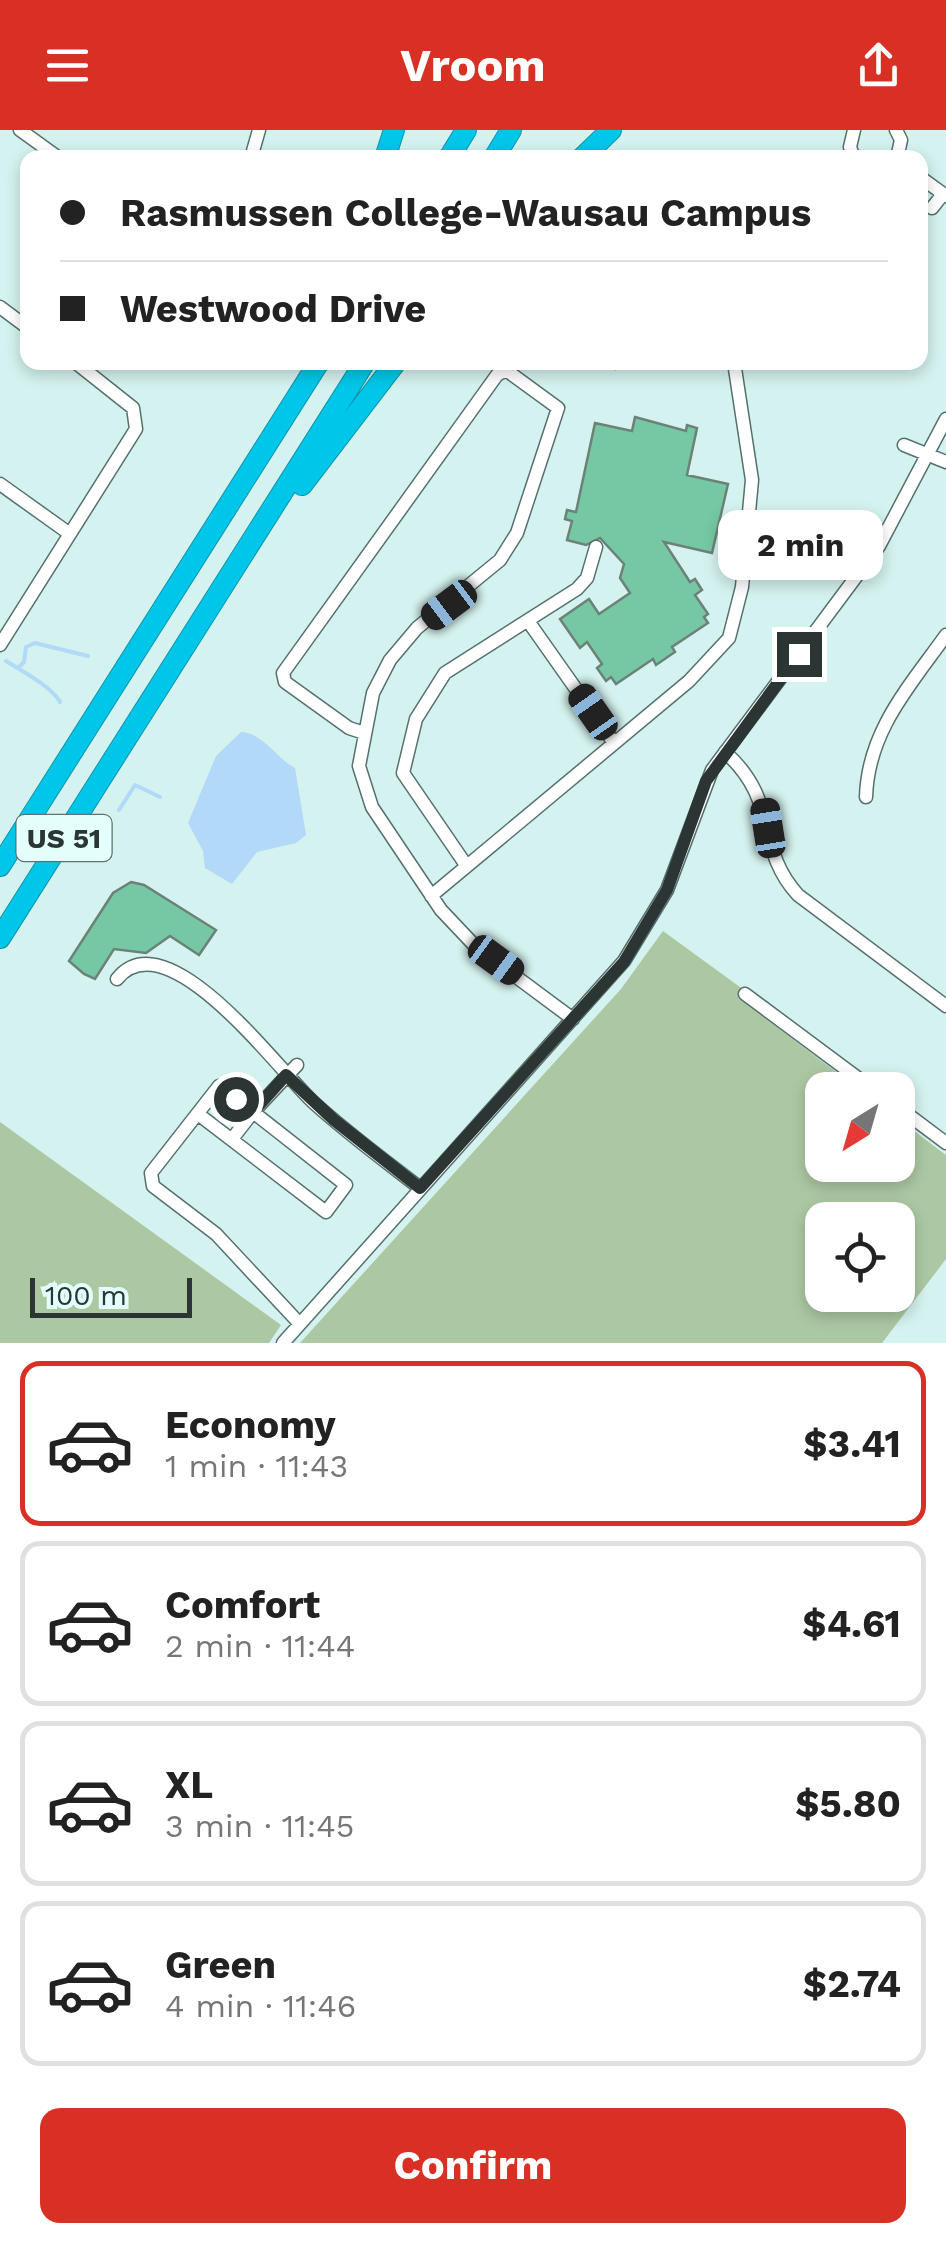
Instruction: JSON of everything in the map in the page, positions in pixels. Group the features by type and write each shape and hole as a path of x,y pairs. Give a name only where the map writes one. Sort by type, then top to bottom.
{"highway":[{"path":"590,150 611,130"},
{"path":"224,508 300,370"},
{"name":"US 51","path":"0,866 315,370"},
{"name":"US 51","path":"0,938 360,370"},
{"path":"254,539 287,504 390,370"}],"street":[{"path":"20,130 49,150"},
{"path":"932,208 945,195"},
{"path":"0,645 136,429 133,408 85,370"},
{"path":"364,733 349,728 285,682 283,673 497,374 506,370 558,408 516,534 481,579 418,628 390,660 373,693 359,766 366,795 431,896 476,947 573,1019"},
{"path":"431,896 720,652 736,619 752,468 737,402 735,370"},
{"path":"283,1343 624,962 673,876 700,791 879,546 946,420"},
{"path":"904,445 946,462"},
{"path":"0,484 70,534"},
{"path":"466,865 402,773 416,719 445,673 577,589 587,578 596,547"},
{"path":"528,621 614,743"},
{"path":"866,797 872,748 881,727 946,635"},
{"path":"725,752 752,780 765,808 771,848 782,878 798,895 946,1006"},
{"path":"117,979 134,968 177,972 235,1017 292,1070 334,1120 420,1188"},
{"path":"745,994 850,1072"},
{"path":"232,1140 292,1070"},
{"path":"198,1114 326,1212 346,1185 219,1086 151,1174 153,1186 216,1234 298,1323"},
{"path":"915,1120 946,1143"}],"green space":[{"path":"663,931 744,990 738,998 836,1072 805,1072 805,1182 915,1182 915,1132 946,1155 946,1259 915,1300 915,1202 805,1202 805,1312 906,1312 882,1343 300,1343 621,989"},
{"path":"0,1122 281,1325 269,1343 0,1343"}],"water":[{"path":"241,732 263,741 295,768 306,835 296,843 257,852 232,884 205,868 203,851 188,823 216,756"}],"building":[{"path":"635,417 686,431 687,425 697,428 687,475 728,484 712,553 664,542 690,582 695,579 702,590 695,595 708,614 704,617 708,623 672,647 675,652 656,665 653,659 616,684 611,677 606,681 597,668 602,664 587,642 580,648 560,619 589,599 599,614 630,593 620,578 624,564 600,538 586,545 567,540 572,521 565,519 567,510 576,512 595,423 632,431"},
{"path":"131,882 144,885 216,930 199,955 170,936 146,953 114,949 95,979 69,961 113,893"}],"waterway":[{"path":"18,668 24,662 26,647 35,643 88,656"},
{"path":"6,661 44,685 60,702"},
{"path":"119,810 135,785 160,797"}],"route":[{"path":"236,1099 253,1112 286,1075 309,1099 420,1188 624,962 667,890 712,770 799,654"}]}
